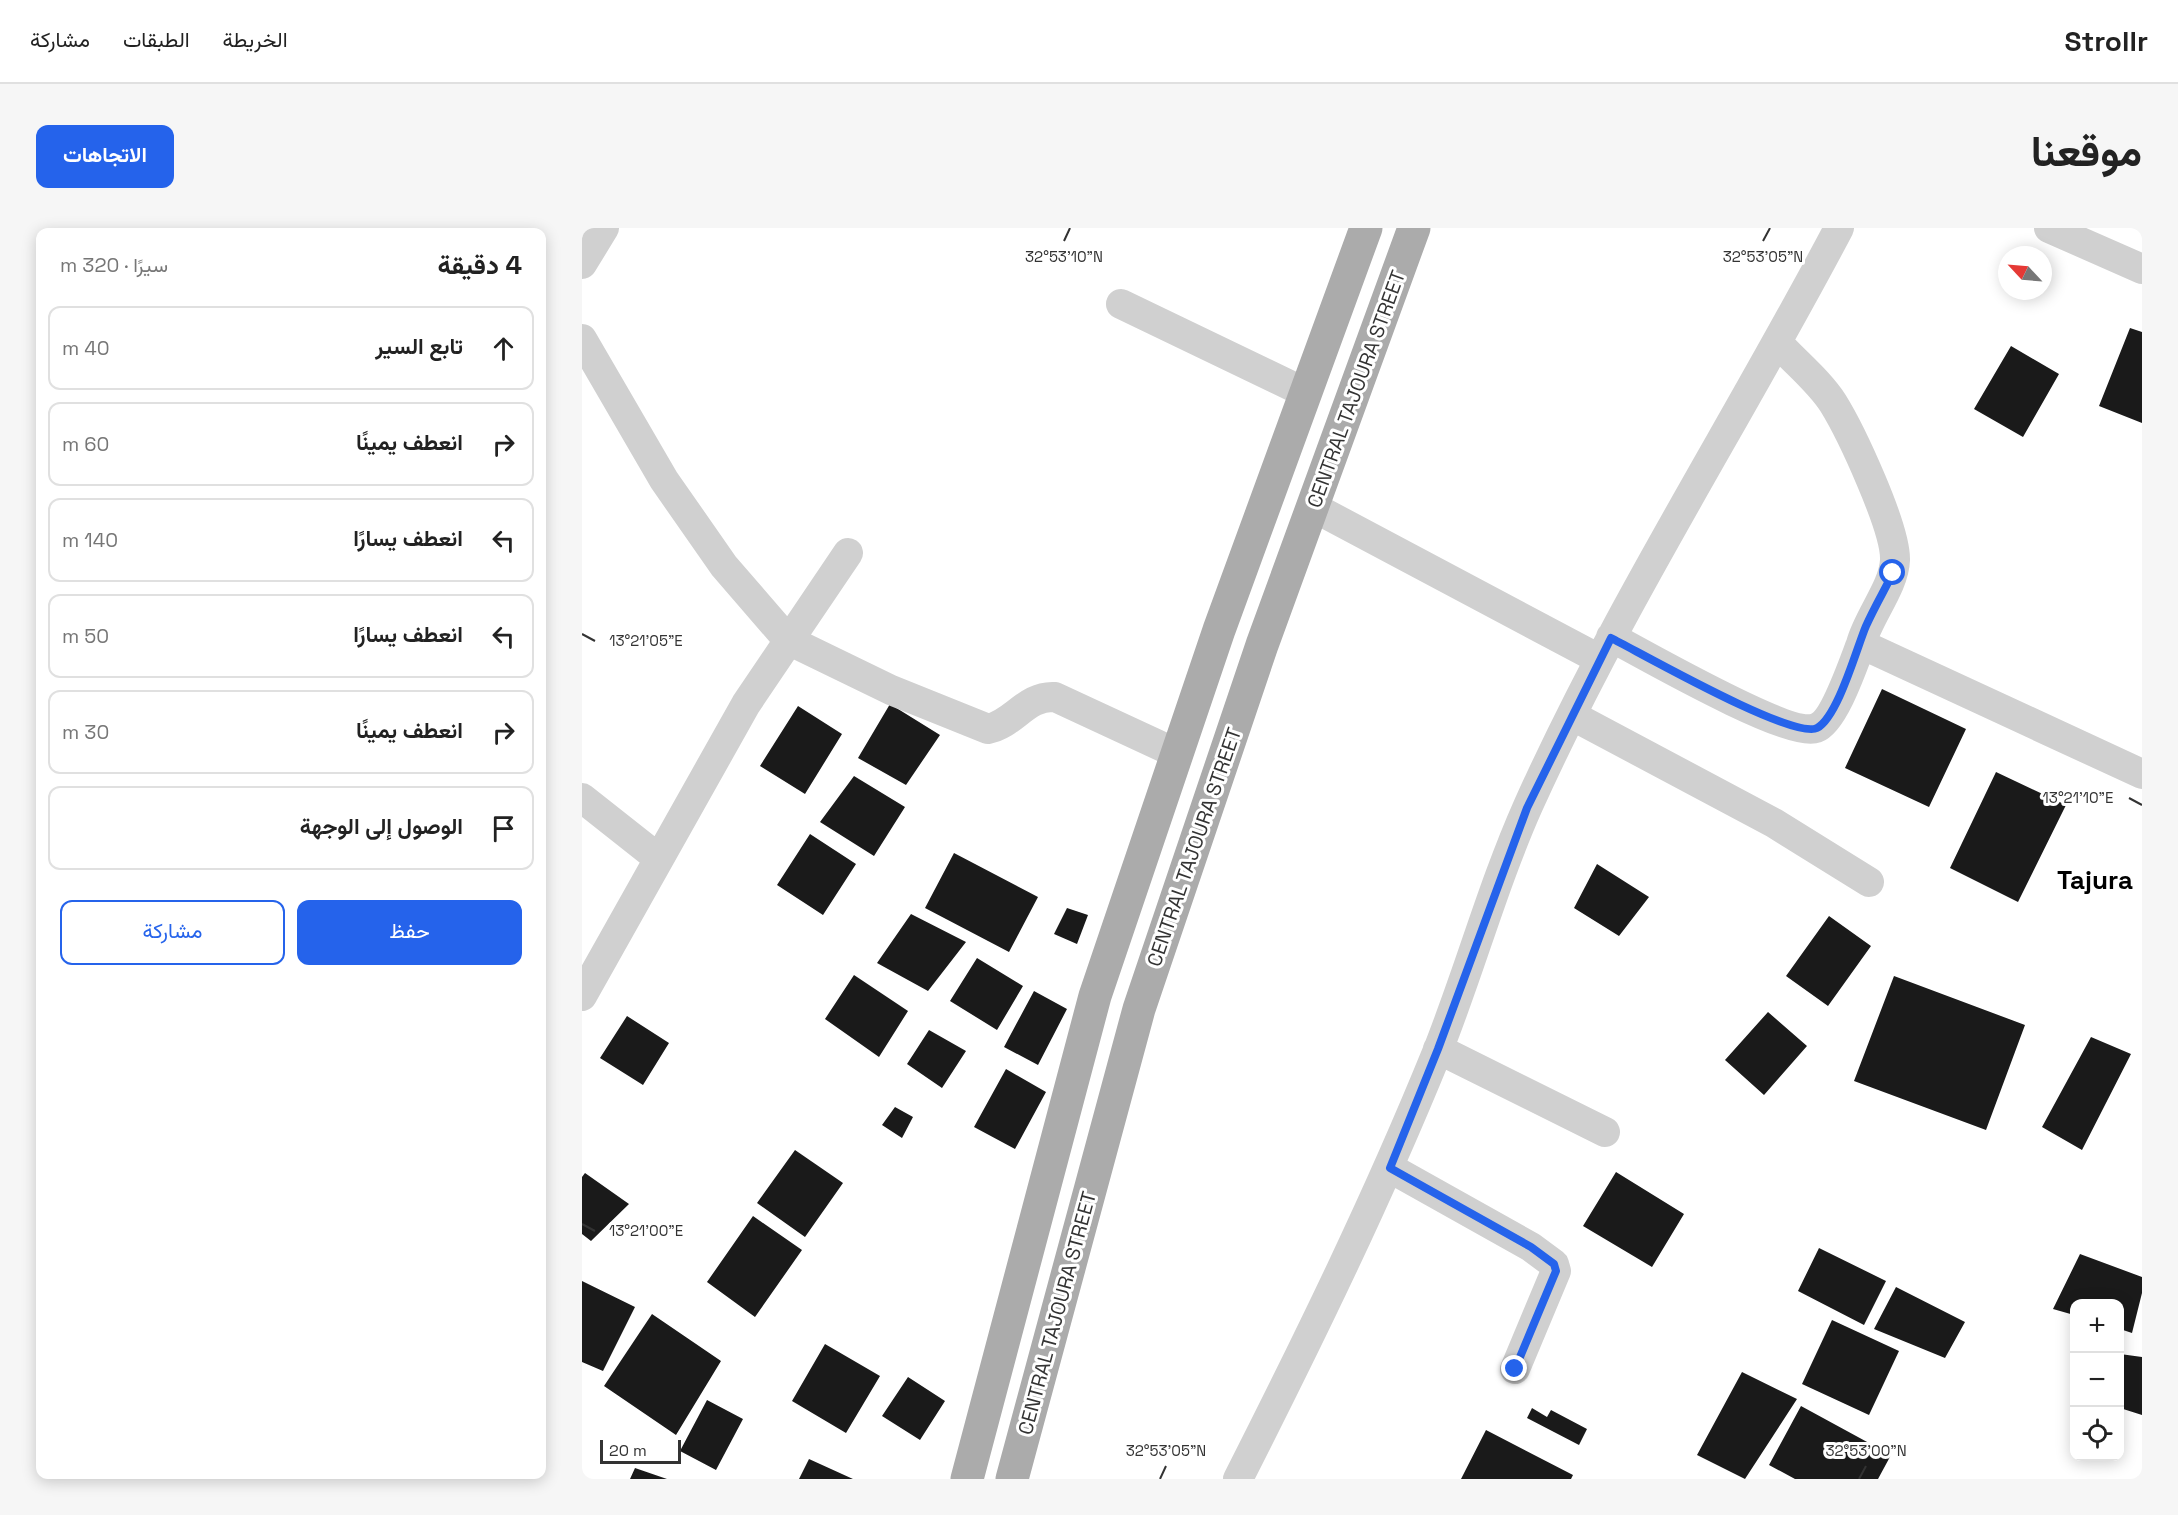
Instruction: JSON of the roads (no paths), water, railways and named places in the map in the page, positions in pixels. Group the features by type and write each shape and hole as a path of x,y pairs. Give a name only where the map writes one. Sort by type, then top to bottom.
{"main road":[{"path":"967,1479 1095,996 1178,754 1366,228"},
{"name":"CENTRAL TAJOURA STREET","path":"1012,1479 1139,1009 1262,645 1414,228"}],"street":[{"path":"582,264 604,228"},
{"path":"1238,1479 1390,1168 1438,1049 1527,808 1605,648 1778,343 1839,228"},
{"path":"2049,228 2142,269"},
{"path":"1121,304 1306,393"},
{"path":"582,339 664,480 724,566 788,640 891,690 988,729 997,727 1034,699 1055,697 1178,754"},
{"path":"1313,507 1605,648 1804,730 1817,728 1825,720 1848,680 1866,628 1893,573 1895,560 1893,542 1858,450 1832,402 1778,343"},
{"path":"582,996 746,704 848,553"},
{"path":"1861,644 2142,774"},
{"path":"1573,716 1774,823 1869,882"},
{"path":"582,798 658,858"},
{"path":"1438,1049 1605,1132"},
{"path":"1390,1168 1531,1247 1554,1264 1556,1271 1515,1369"}],"district":[{"name":"Tajura","path":"2095,880"}]}
